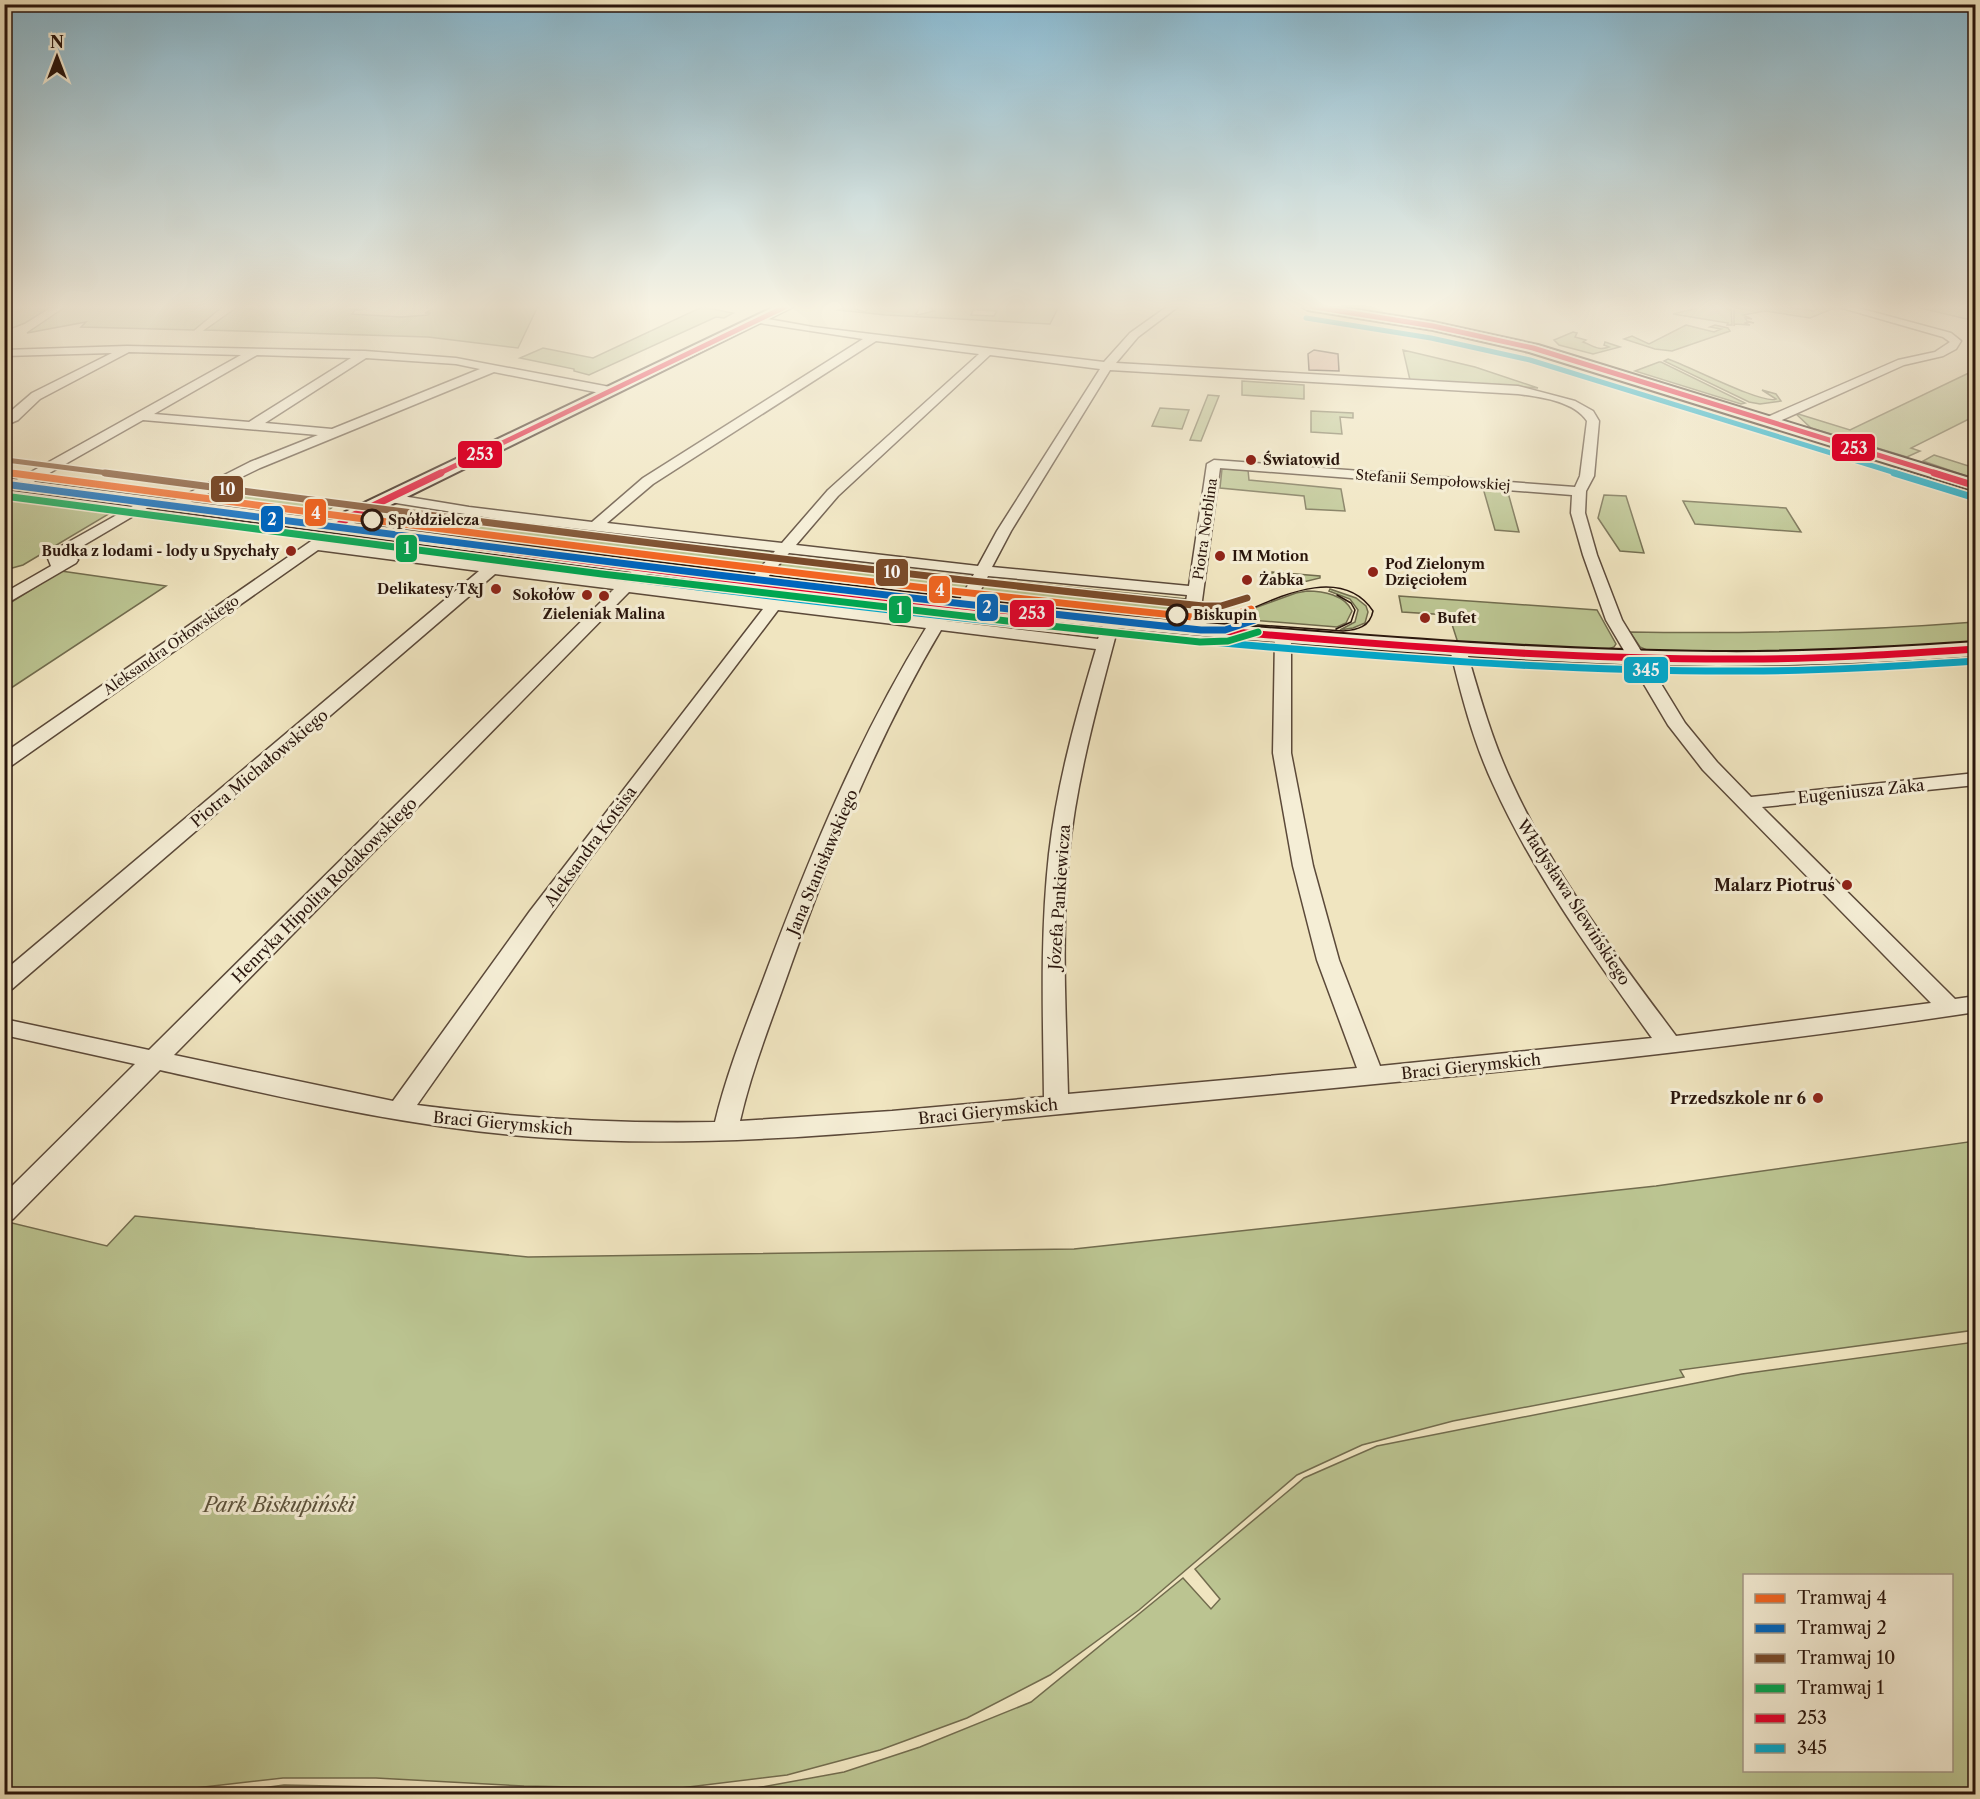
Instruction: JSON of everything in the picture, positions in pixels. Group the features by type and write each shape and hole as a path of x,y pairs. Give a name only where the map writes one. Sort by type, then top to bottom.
{"street":[{"path":"4,422 14,417 36,396 48,390"},
{"path":"11,484 187,390"},
{"path":"251,426 308,390"},
{"path":"176,505 243,470 438,390"},
{"path":"605,390 610,391"},
{"path":"595,526 648,481 791,390"},
{"path":"756,582 833,493 946,390"},
{"name":"Jana Stanisławskiego","path":"725,1131 763,1012 829,838 885,718 935,626 956,606 983,571 1004,531 1092,390"},
{"path":"1510,390 1540,393 1567,402 1589,413 1593,421 1587,476 1579,491 1578,513 1610,610 1635,657 1677,725 1710,766 1950,1008"},
{"path":"1666,390 1976,486"},
{"path":"1769,421 1839,390"},
{"path":"336,527 344,520 610,391"},
{"path":"140,416 331,433"},
{"name":"Stefanii Sempołowskiej","path":"1214,464 1579,491"},
{"name":"Piotra Norblina","path":"1190,630 1214,464"},
{"path":"11,484 789,586 956,606 1283,638 1635,657 1765,659 1976,649"},
{"path":"390,498 595,526 983,571 1196,591"},
{"path":"4,600 71,560 63,551 147,502"},
{"name":"Aleksandra Orłowskiego","path":"4,762 315,545 336,527"},
{"path":"315,545 773,606 1104,645"},
{"name":"Piotra Michałowskiego","path":"4,984 513,551"},
{"name":"Henryka Hipolita Rodakowskiego","path":"4,1211 644,568"},
{"name":"Aleksandra Kotsisa","path":"399,1112 610,817 789,586"},
{"name":"Józefa Pankiewicza","path":"1056,1104 1053,967 1059,853 1078,737 1110,622"},
{"path":"1283,638 1282,753 1303,866 1328,960 1371,1077"},
{"name":"Władysława Ślewińskiego","path":"1458,649 1478,721 1502,783 1520,819 1592,936 1669,1044"},
{"name":"Eugeniusza Zaka","path":"1746,803 1976,778"},
{"name":"Braci Gierymskich","path":"4,1027 399,1112 544,1128 633,1132 725,1131 883,1122 1056,1104 1371,1077 1669,1044 1976,1004"}],"green space":[{"path":"1242,390 1304,390 1304,399 1242,395"},
{"path":"1696,390 1718,390 1745,403 1741,404"},
{"path":"1724,390 1741,390 1768,399 1776,399 1762,390 1776,394 1781,401 1760,404 1749,402"},
{"path":"1933,390 1975,390 1975,416 1911,448 1920,451 1907,457 1811,428 1795,413 1850,430"},
{"path":"1208,395 1219,396 1201,441 1190,440"},
{"path":"1160,408 1189,410 1182,429 1152,426"},
{"path":"1311,411 1353,413 1353,418 1340,417 1342,434 1311,432"},
{"path":"1934,455 1975,468 1975,476 1972,478 1923,461"},
{"path":"1222,469 1248,470 1249,480 1341,489 1345,511 1306,509 1304,496 1220,488"},
{"path":"1483,488 1507,489 1519,532 1495,530"},
{"path":"210,490 334,506 326,512 336,514 199,496"},
{"path":"5,491 122,506 23,565 5,570"},
{"path":"1604,495 1626,496 1644,553 1620,551 1598,518"},
{"path":"1683,501 1786,508 1801,532 1695,524"},
{"path":"449,509 769,549 773,555 762,569 424,524 430,517"},
{"path":"787,556 973,577 966,593 776,570"},
{"path":"61,571 166,586 5,692 5,606"},
{"path":"1272,572 1320,576 1320,578 1291,585 1271,583"},
{"path":"987,579 1186,599 1184,615 979,594"},
{"path":"1330,589 1356,598 1366,606 1368,612 1365,623 1340,630 1355,622 1358,610 1350,599 1329,591"},
{"path":"1307,591 1326,593 1344,601 1352,611 1346,623 1337,627 1227,618 1296,593"},
{"path":"1399,596 1597,610 1616,644 1606,650 1458,643 1449,615 1402,612"},
{"path":"1975,622 1976,646 1827,654 1651,652 1640,647 1630,632 1803,631"},
{"name":"Park Biskupiński","path":"1975,1141 1975,1330 1680,1370 1684,1377 1453,1421 1362,1445 1297,1475 1139,1610 1050,1675 967,1718 880,1750 787,1775 672,1789 524,1786 376,1778 283,1778 143,1794 5,1794 4,1225 8,1222 107,1246 135,1216 528,1257 1074,1249 1656,1186"},
{"path":"1975,1342 1975,1794 708,1794 740,1791 844,1772 920,1747 1031,1702 1183,1578 1211,1609 1220,1599 1195,1569 1304,1478 1377,1446 1742,1374"},
{"path":"284,1785 379,1787 542,1794 218,1794"}],"tram line":[{"name":"10","path":"6,460 603,538 903,574 1203,606 1221,606 1247,598"},
{"name":"4","path":"4,472 603,550 902,586 1202,618 1223,618 1251,609"},
{"name":"2","path":"4,484 602,562 901,598 1201,630 1225,630 1255,620"},
{"name":"1","path":"4,496 602,574 900,610 1200,642 1228,641 1258,632"},
{"path":"1176,619 1343,631 1362,627 1369,621 1373,611 1361,598 1347,590 1331,587 1298,591 1251,609"},
{"path":"1336,629 1351,622 1355,610 1351,603 1337,595"}],"transit line":[{"name":"253","path":"336,527 348,518 613,390"},
{"name":"345","path":"1627,390 1972,497"},
{"name":"253","path":"1668,390 1976,486"},
{"name":"253","path":"4,483 806,588 967,607 1289,637 1503,652 1663,659 1814,658 1976,649"},
{"name":"345","path":"4,495 806,600 967,619 1289,649 1503,664 1663,671 1814,670 1976,661"}],"place":[{"name":"Światowid","path":"1251,460"},
{"name":"Spółdzielcza","path":"372,520"},
{"name":"Budka z lodami - lody u Spychały","path":"291,551"},
{"name":"IM Motion","path":"1220,556"},
{"name":"Pod Zielonym Dzięciołem","path":"1373,572"},
{"name":"Żabka","path":"1247,580"},
{"name":"Delikatesy T&J","path":"496,589"},
{"name":"Sokołów","path":"587,595"},
{"name":"Zieleniak Malina","path":"604,596"},
{"name":"Biskupin","path":"1177,615"},
{"name":"Bufet","path":"1425,618"},
{"name":"Malarz Piotruś","path":"1847,885"},
{"name":"Przedszkole nr 6","path":"1818,1098"}]}
